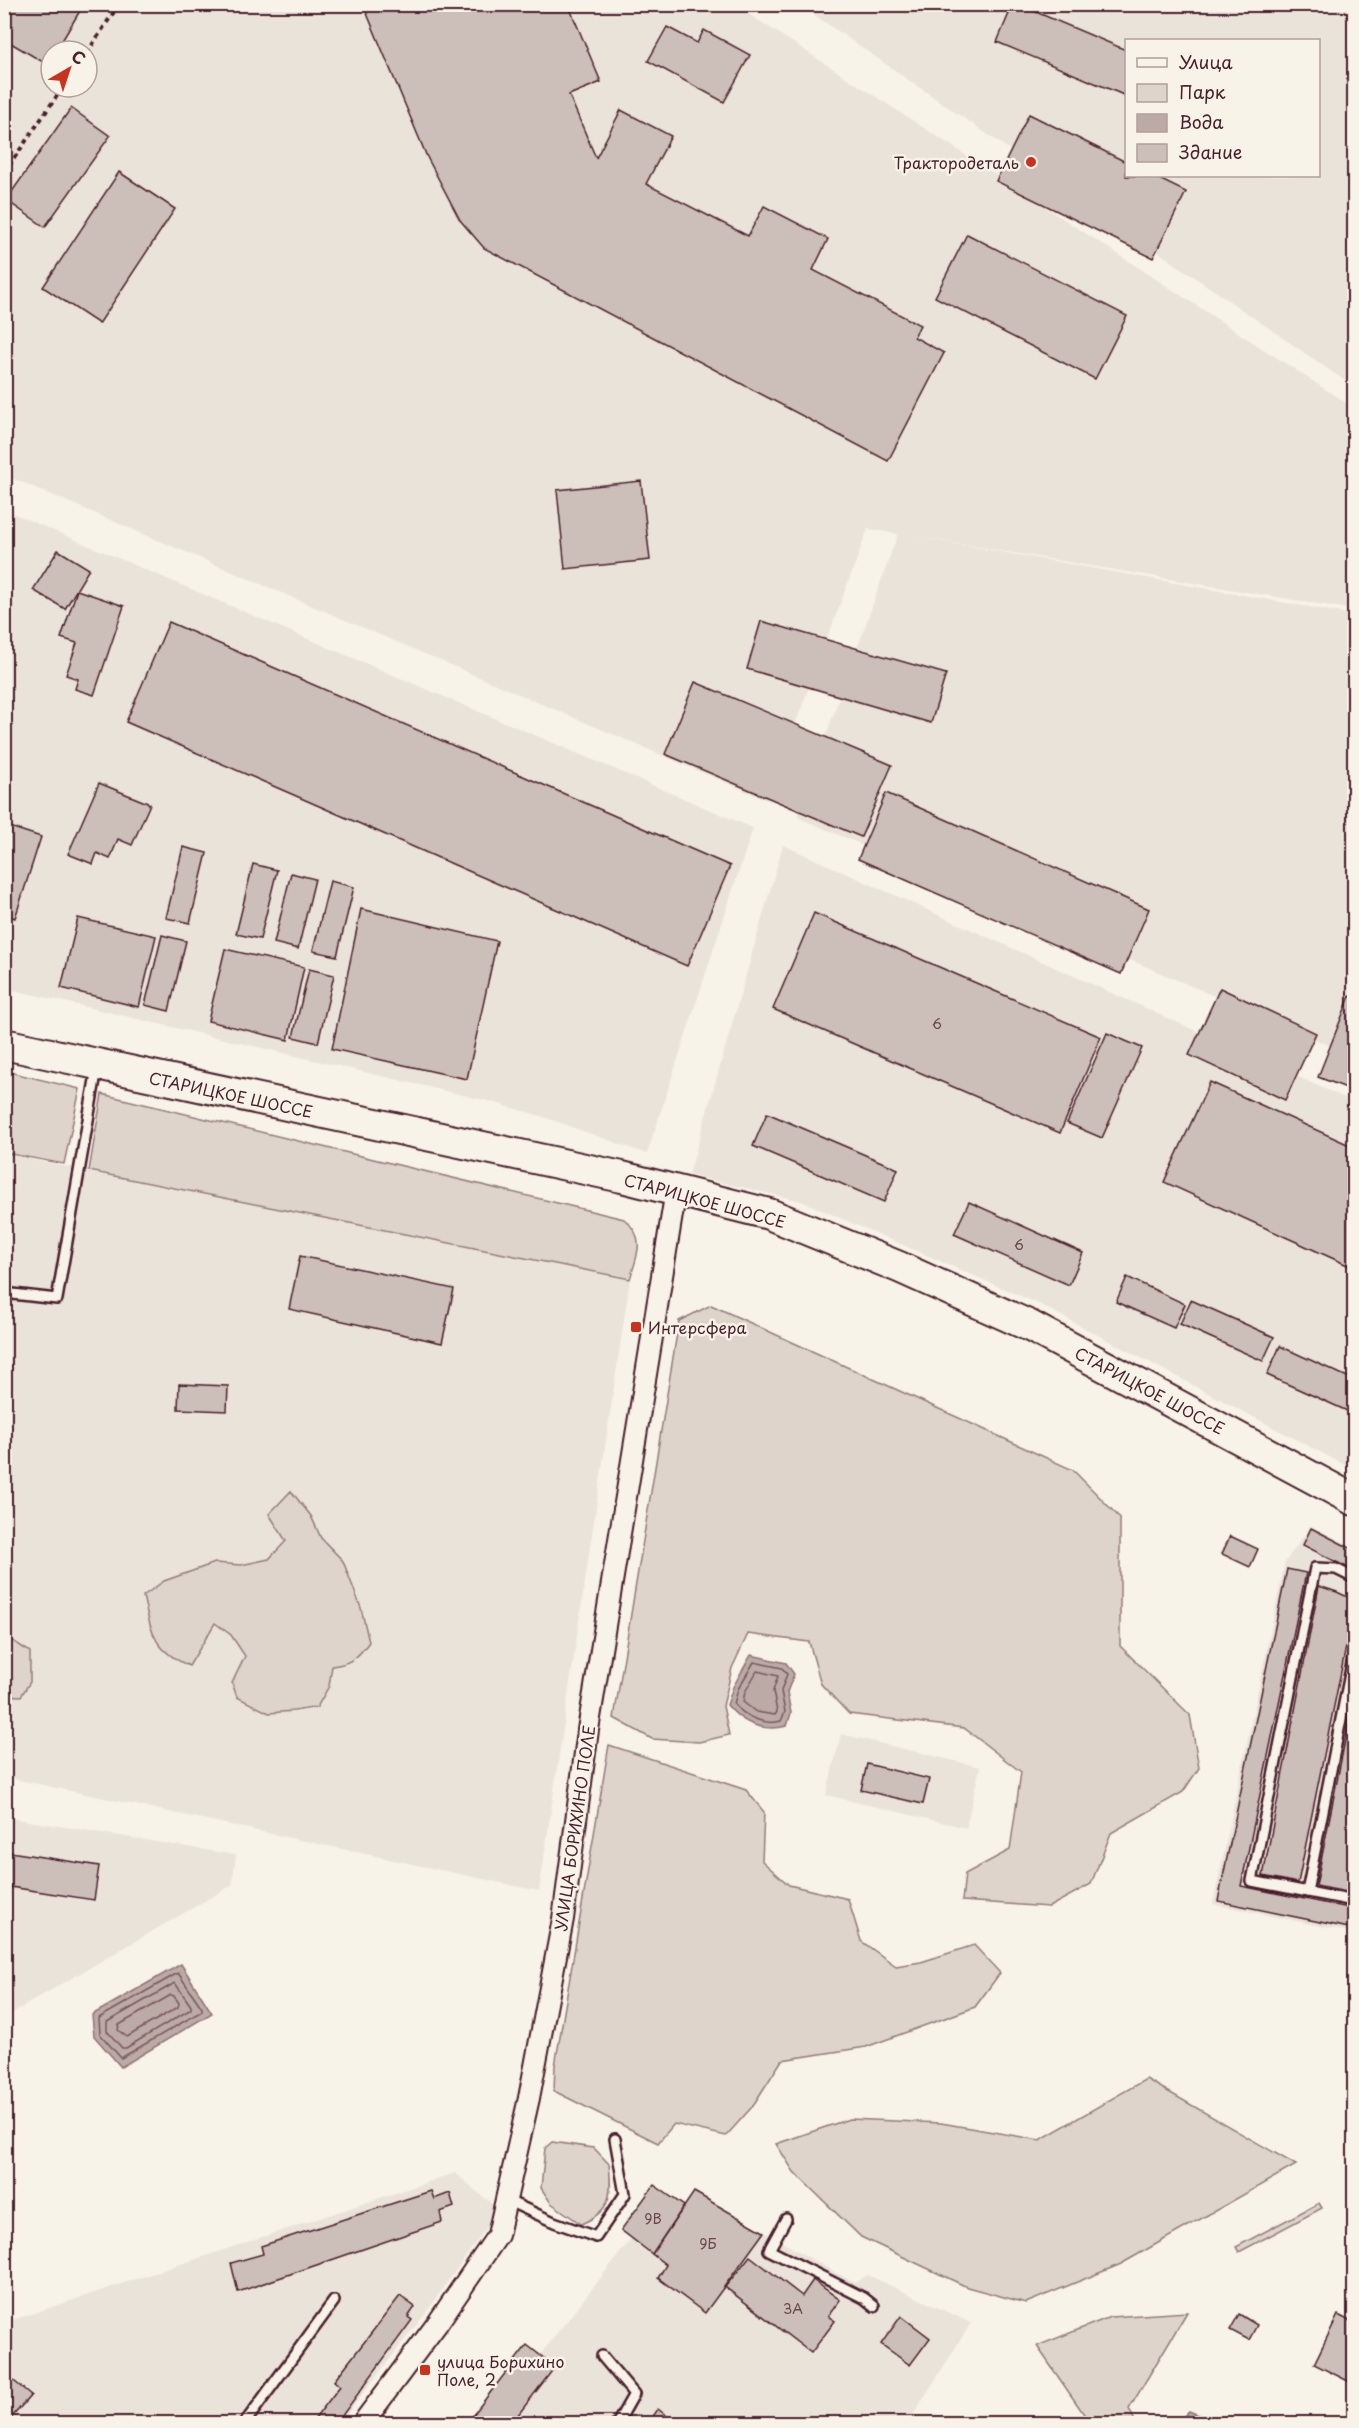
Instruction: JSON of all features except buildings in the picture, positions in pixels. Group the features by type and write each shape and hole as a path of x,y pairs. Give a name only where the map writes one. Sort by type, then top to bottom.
{"main road":[{"name":"СТАРИЦКОЕ ШОССЕ","path":"4,1044 676,1190 769,1215 899,1267 1030,1326 1354,1500"}],"street":[{"name":"УЛИЦА БОРИХИНО ПОЛЕ","path":"370,2421 498,2235 530,2098 563,1919 588,1730 676,1190"}],"lane":[{"path":"4,1293 57,1299 97,1065"},
{"path":"1354,1578 1336,1569 1315,1568 1252,1881 1354,1901"},
{"path":"1307,1892 1354,1653"},
{"path":"506,2200 554,2223 596,2237 625,2194 615,2139"},
{"path":"786,2219 769,2250 864,2298 874,2306"},
{"path":"244,2424 334,2301"},
{"path":"602,2356 634,2394 617,2424"}],"path":[{"path":"96,39 119,4"},
{"path":"4,173 55,99"}],"shaded area":[{"path":"5,5 735,5 1354,408 1354,610 912,536 1354,615 1354,1056 797,817 898,534 868,529 767,800 5,475"},
{"path":"800,5 1354,5 1354,387"},
{"path":"5,510 753,828 647,1154 541,1116 488,1101 5,988"},
{"path":"783,845 1354,1102 1354,1470 1037,1303 801,1201 689,1175"},
{"path":"4,1154 630,1279 539,1891 5,1777"},
{"path":"1311,1526 1354,1547 1354,1933 1213,1904 1285,1562"},
{"path":"841,1734 980,1767 966,1828 826,1795"},
{"path":"4,1817 236,1855 232,1885 5,2017"},
{"path":"455,2173 499,2210 425,2314 340,2423 5,2423 4,2323"},
{"path":"654,2185 684,2206 694,2192 854,2283 868,2275 971,2323 908,2423 466,2424 527,2345 540,2355 628,2243 631,2238 621,2230"}],"green space":[{"path":"5,1071 80,1089 64,1164 5,1153"},
{"path":"102,1094 624,1219 636,1233 638,1240 637,1254 630,1279 89,1171"},
{"path":"711,1305 1073,1470 1120,1518 1120,1646 1190,1715 1199,1768 1183,1792 1111,1833 1091,1884 1049,1907 962,1901 965,1874 1010,1850 1021,1772 964,1728 849,1714 821,1684 809,1642 748,1634 732,1668 723,1706 729,1735 699,1742 652,1739 614,1718 679,1321"},
{"path":"291,1491 311,1516 321,1538 343,1561 361,1608 369,1642 354,1659 332,1666 329,1686 317,1707 269,1713 237,1697 232,1683 245,1656 231,1635 215,1623 189,1666 167,1653 156,1639 143,1596 164,1581 215,1563 241,1565 269,1559 286,1541 269,1514"},
{"path":"5,1636 30,1652 30,1682 21,1696 5,1695"},
{"path":"609,1745 746,1790 764,1812 762,1861 789,1885 848,1899 861,1941 896,1966 921,1962 974,1945 1000,1973 975,2007 866,2047 782,2060 752,2107 726,2136 674,2124 658,2143 554,2091 555,2066"},
{"path":"1146,2079 1296,2165 1121,2264 1026,2303 967,2287 861,2237 794,2172 776,2144 849,2119 941,2123 1040,2140"},
{"path":"552,2142 594,2148 609,2164 610,2193 608,2200 599,2213 581,2224 551,2203 541,2188 545,2148"},
{"path":"1319,2203 1322,2208 1239,2252 1236,2247"},
{"path":"1187,2312 1129,2409 1136,2423 1090,2423 1037,2346 1110,2317"}],"water":[{"path":"751,1655 786,1663 794,1674 787,1692 791,1713 787,1726 770,1728 754,1725 733,1712 727,1705 733,1687"},
{"path":"181,1964 212,2013 121,2067 94,2036 92,2015"},
{"path":"1189,2411 1218,2423 1186,2423 1187,2418 1184,2416"}],"place":[{"name":"Трактородеталь","path":"1031,162"},
{"name":"Интерсфера","path":"636,1327"},
{"name":"улица Борихино Поле, 2","path":"425,2370"}]}
